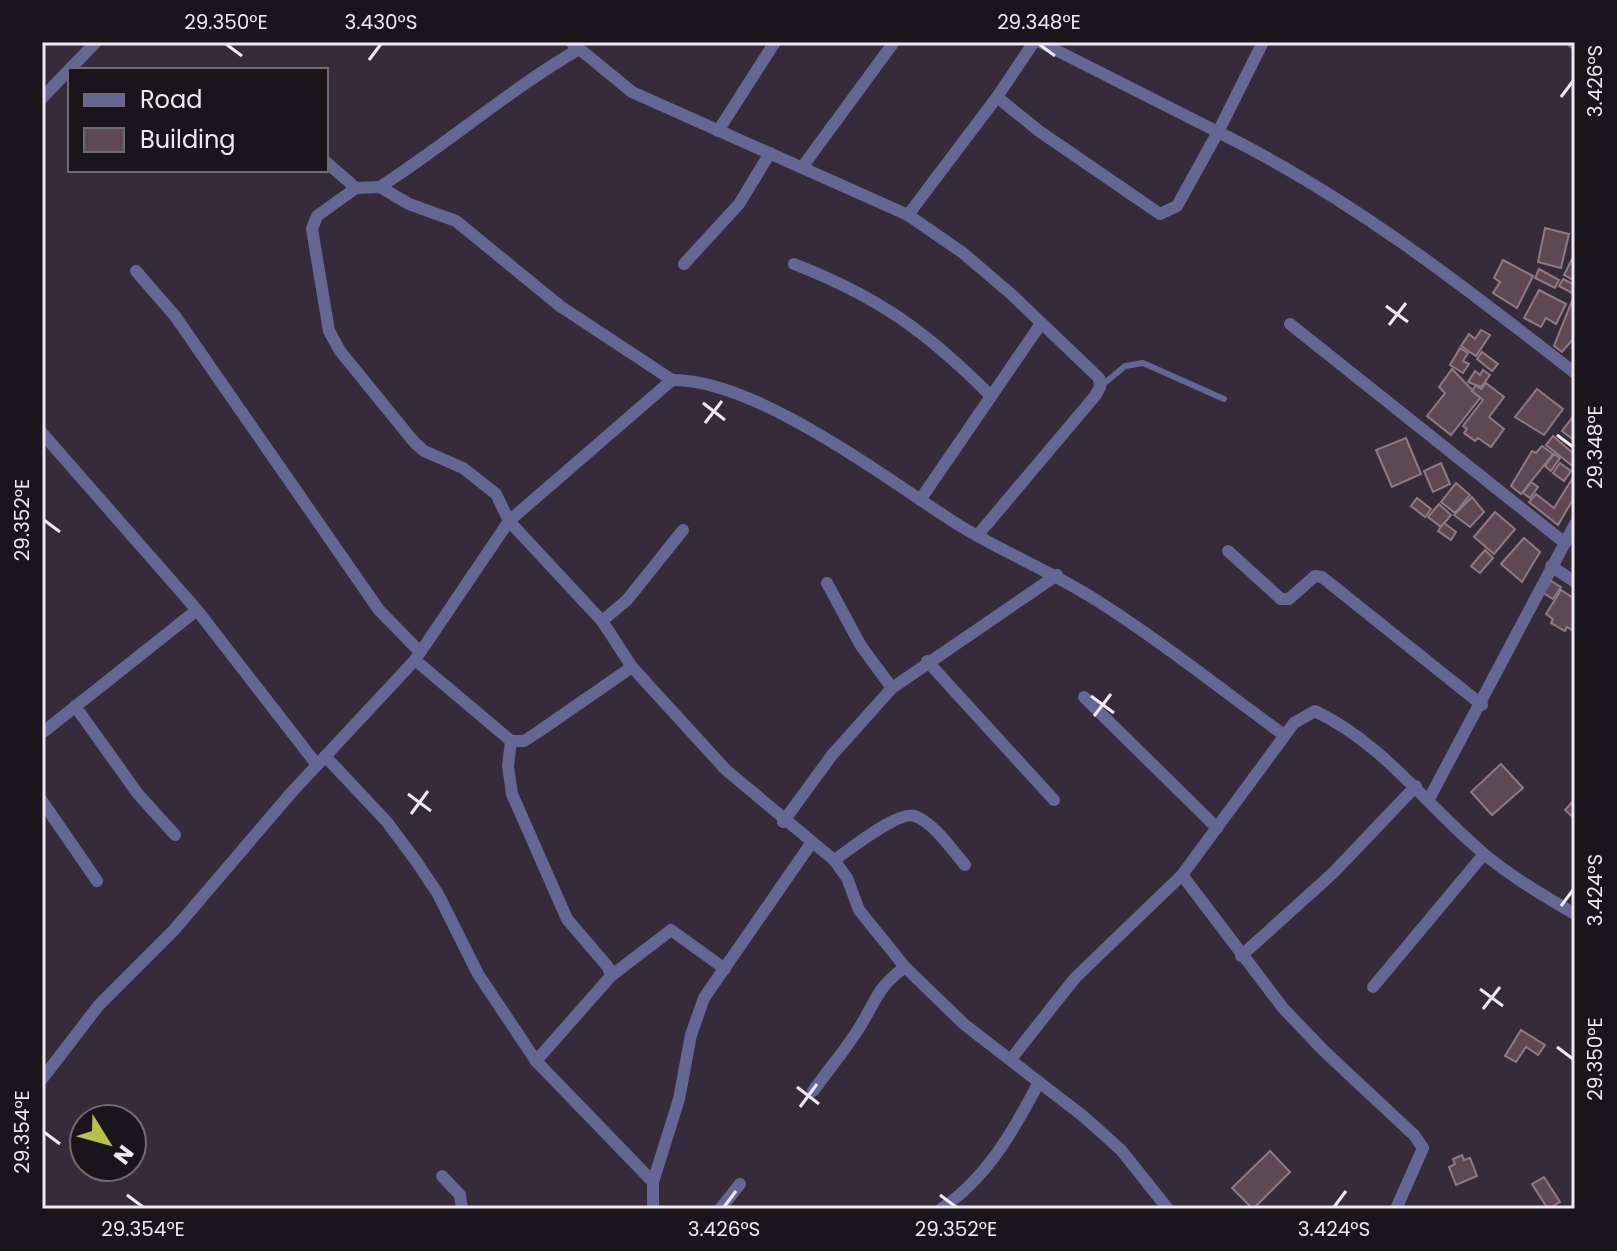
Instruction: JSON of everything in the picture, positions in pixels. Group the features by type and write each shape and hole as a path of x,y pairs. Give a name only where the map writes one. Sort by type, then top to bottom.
{"street":[{"path":"71,68 96,42"},
{"path":"718,131 775,42"},
{"path":"803,166 894,42"},
{"path":"908,215 1037,42 1284,164 1342,199 1575,373"},
{"path":"997,97 1051,140 1160,214 1177,206 1263,42"},
{"path":"977,536 1100,387 1099,378 963,253 908,215 632,92 575,46 502,98 441,147 380,187 356,188 317,216 312,229 329,331 340,351 414,442 424,451 463,468 483,482 505,505 509,521 602,621 632,667 726,770 783,822 834,860 847,878 859,910 905,967 965,1025 1121,1150 1168,1209"},
{"path":"42,98 68,71"},
{"path":"684,264 739,204 770,153"},
{"path":"328,164 356,188"},
{"path":"380,187 409,204 456,221 560,306 672,380"},
{"path":"794,264 849,285 914,325 991,396"},
{"path":"136,271 175,316 379,610 418,656 511,741 524,741 632,667"},
{"path":"1290,324 1565,543"},
{"path":"920,500 1040,325"},
{"path":"42,1079 99,1005 174,930 321,761 418,656 509,521 653,392 672,380 694,380 732,392 780,415 977,536 1057,575 1100,602 1284,735"},
{"path":"42,433 197,610 321,761 387,822 438,894 478,974 536,1061 653,1182"},
{"path":"1429,799 1482,705 1575,524"},
{"path":"602,621 627,600 683,530"},
{"path":"1228,551 1281,599 1289,599 1315,576 1322,577 1482,705"},
{"path":"1551,566 1575,582"},
{"path":"783,822 832,755 892,688 927,661 1057,575"},
{"path":"827,583 861,646 892,688"},
{"path":"42,733 197,610"},
{"path":"927,661 1054,800"},
{"path":"1084,697 1217,828"},
{"path":"75,706 138,794 175,835"},
{"path":"1011,1059 1075,978 1182,875 1284,735 1306,713 1315,711 1360,737 1416,786 1484,854 1575,914"},
{"path":"511,741 508,766 512,794 556,888 567,919 608,967 611,976"},
{"path":"1241,956 1333,873 1416,786"},
{"path":"42,801 97,881"},
{"path":"834,860 900,816 915,816 936,832 965,865"},
{"path":"653,1209 653,1182 679,1099 691,1035 704,998 812,842"},
{"path":"1373,987 1484,854"},
{"path":"1182,875 1241,956 1313,1041 1414,1135 1423,1148 1396,1209"},
{"path":"536,1061 611,976 671,930 725,969"},
{"path":"813,1091 862,1024 872,998 885,981 905,967"},
{"path":"941,1209 962,1195 983,1173 1017,1124 1039,1082"},
{"path":"442,1176 460,1195 462,1209"},
{"path":"720,1209 740,1184"}],"lane":[{"path":"1100,387 1125,366 1143,363 1224,399"}],"building":[{"path":"1545,228 1569,234 1561,268 1538,262"},
{"path":"1575,253 1575,281 1564,275"},
{"path":"1503,260 1533,276 1517,308 1493,293 1500,282 1494,278"},
{"path":"1539,269 1559,280 1555,288 1535,278"},
{"path":"1563,279 1575,285 1574,294 1559,286"},
{"path":"1539,290 1566,304 1556,324 1546,318 1541,327 1524,318"},
{"path":"1574,296 1575,337 1562,352 1554,346"},
{"path":"1481,330 1490,335 1476,356 1461,346 1469,334 1475,339"},
{"path":"1460,348 1468,353 1463,361 1469,364 1463,373 1450,365"},
{"path":"1482,352 1498,364 1492,371 1477,359"},
{"path":"1452,369 1480,398 1451,435 1427,416 1445,393 1439,387"},
{"path":"1483,370 1490,375 1481,387 1468,382 1475,371 1480,375"},
{"path":"1486,383 1504,397 1489,417 1504,429 1491,447 1464,433 1467,429 1463,426 1483,400 1472,391 1476,385 1481,389"},
{"path":"1537,389 1563,409 1544,435 1515,417"},
{"path":"1575,414 1575,441 1562,431"},
{"path":"1553,436 1575,455 1575,468 1546,445"},
{"path":"1406,438 1421,474 1392,487 1376,450"},
{"path":"1542,446 1553,454 1521,494 1511,486 1532,451 1536,453"},
{"path":"1554,454 1560,458 1551,471 1545,466"},
{"path":"1441,463 1450,484 1433,492 1424,471"},
{"path":"1560,463 1571,471 1564,481 1553,473"},
{"path":"1572,479 1575,496 1558,525 1529,502 1536,494 1554,508"},
{"path":"1531,482 1538,487 1530,498 1523,493"},
{"path":"1456,483 1470,495 1455,513 1441,502"},
{"path":"1472,497 1484,512 1470,527 1454,515"},
{"path":"1417,498 1431,509 1425,517 1411,506"},
{"path":"1439,504 1451,515 1441,527 1428,517"},
{"path":"1495,512 1515,529 1494,554 1474,537"},
{"path":"1444,523 1456,532 1451,540 1438,531"},
{"path":"1524,538 1540,552 1522,582 1501,564"},
{"path":"1485,550 1493,558 1480,573 1471,566"},
{"path":"1551,581 1561,587 1553,599 1543,593"},
{"path":"1561,590 1575,599 1575,632 1567,627 1565,631 1551,623 1553,619 1546,614"},
{"path":"1501,764 1523,788 1492,815 1471,792"},
{"path":"1575,799 1575,819 1565,810"},
{"path":"1521,1030 1545,1045 1538,1055 1526,1047 1516,1062 1505,1056"},
{"path":"1270,1151 1290,1172 1253,1209 1232,1188"},
{"path":"1462,1155 1464,1160 1470,1158 1477,1176 1456,1185 1449,1167 1455,1164 1453,1159"},
{"path":"1544,1177 1560,1202 1548,1209 1532,1184"}]}
